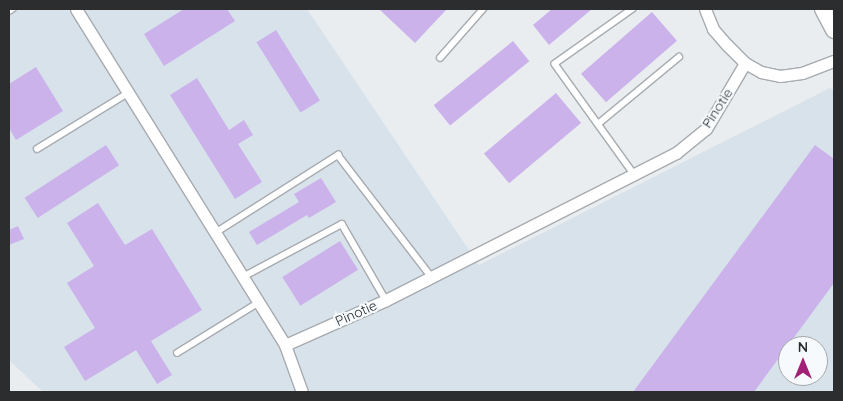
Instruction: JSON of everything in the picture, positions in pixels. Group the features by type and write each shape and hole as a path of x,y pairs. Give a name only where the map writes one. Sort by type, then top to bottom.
{"main road":[{"path":"823,9 834,30"}],"street":[{"path":"76,9 285,345 302,392"},
{"path":"705,9 713,29 745,63 761,72 780,76 802,73 834,61"},
{"name":"Pinotie","path":"285,345 386,300 676,153 706,129 745,63"}],"lane":[{"path":"440,58 483,9"},
{"path":"633,9 555,64 634,174"},
{"path":"598,124 679,57"},
{"path":"37,149 128,93"},
{"path":"215,233 338,155 431,276"},
{"path":"243,277 342,224 386,300"},
{"path":"177,353 258,302"}],"shaded area":[{"path":"9,9 307,9 479,265 830,88 834,90 834,392 43,392 9,360"}],"building":[{"path":"184,9 227,9 235,21 164,66 144,34"},
{"path":"379,9 447,9 415,43"},
{"path":"552,9 592,9 549,45 533,25"},
{"path":"652,12 677,41 606,102 581,74"},
{"path":"276,30 320,100 300,113 256,42"},
{"path":"513,41 529,61 450,125 434,105"},
{"path":"36,67 63,111 16,140 9,128 9,84"},
{"path":"197,78 229,130 244,120 253,135 238,144 262,182 235,199 170,95"},
{"path":"556,93 581,123 509,183 484,153"},
{"path":"106,145 119,165 38,218 25,198"},
{"path":"815,145 834,159 834,283 795,336 778,336 778,359 754,392 633,392"},
{"path":"321,178 336,202 309,218 307,215 257,245 249,232 299,202 294,194"},
{"path":"98,203 125,245 152,229 202,310 151,341 172,375 157,384 136,350 85,381 64,347 95,328 67,283 94,266 67,223"},
{"path":"18,226 24,239 9,245 9,230"},
{"path":"340,241 358,270 300,306 282,277"}]}
